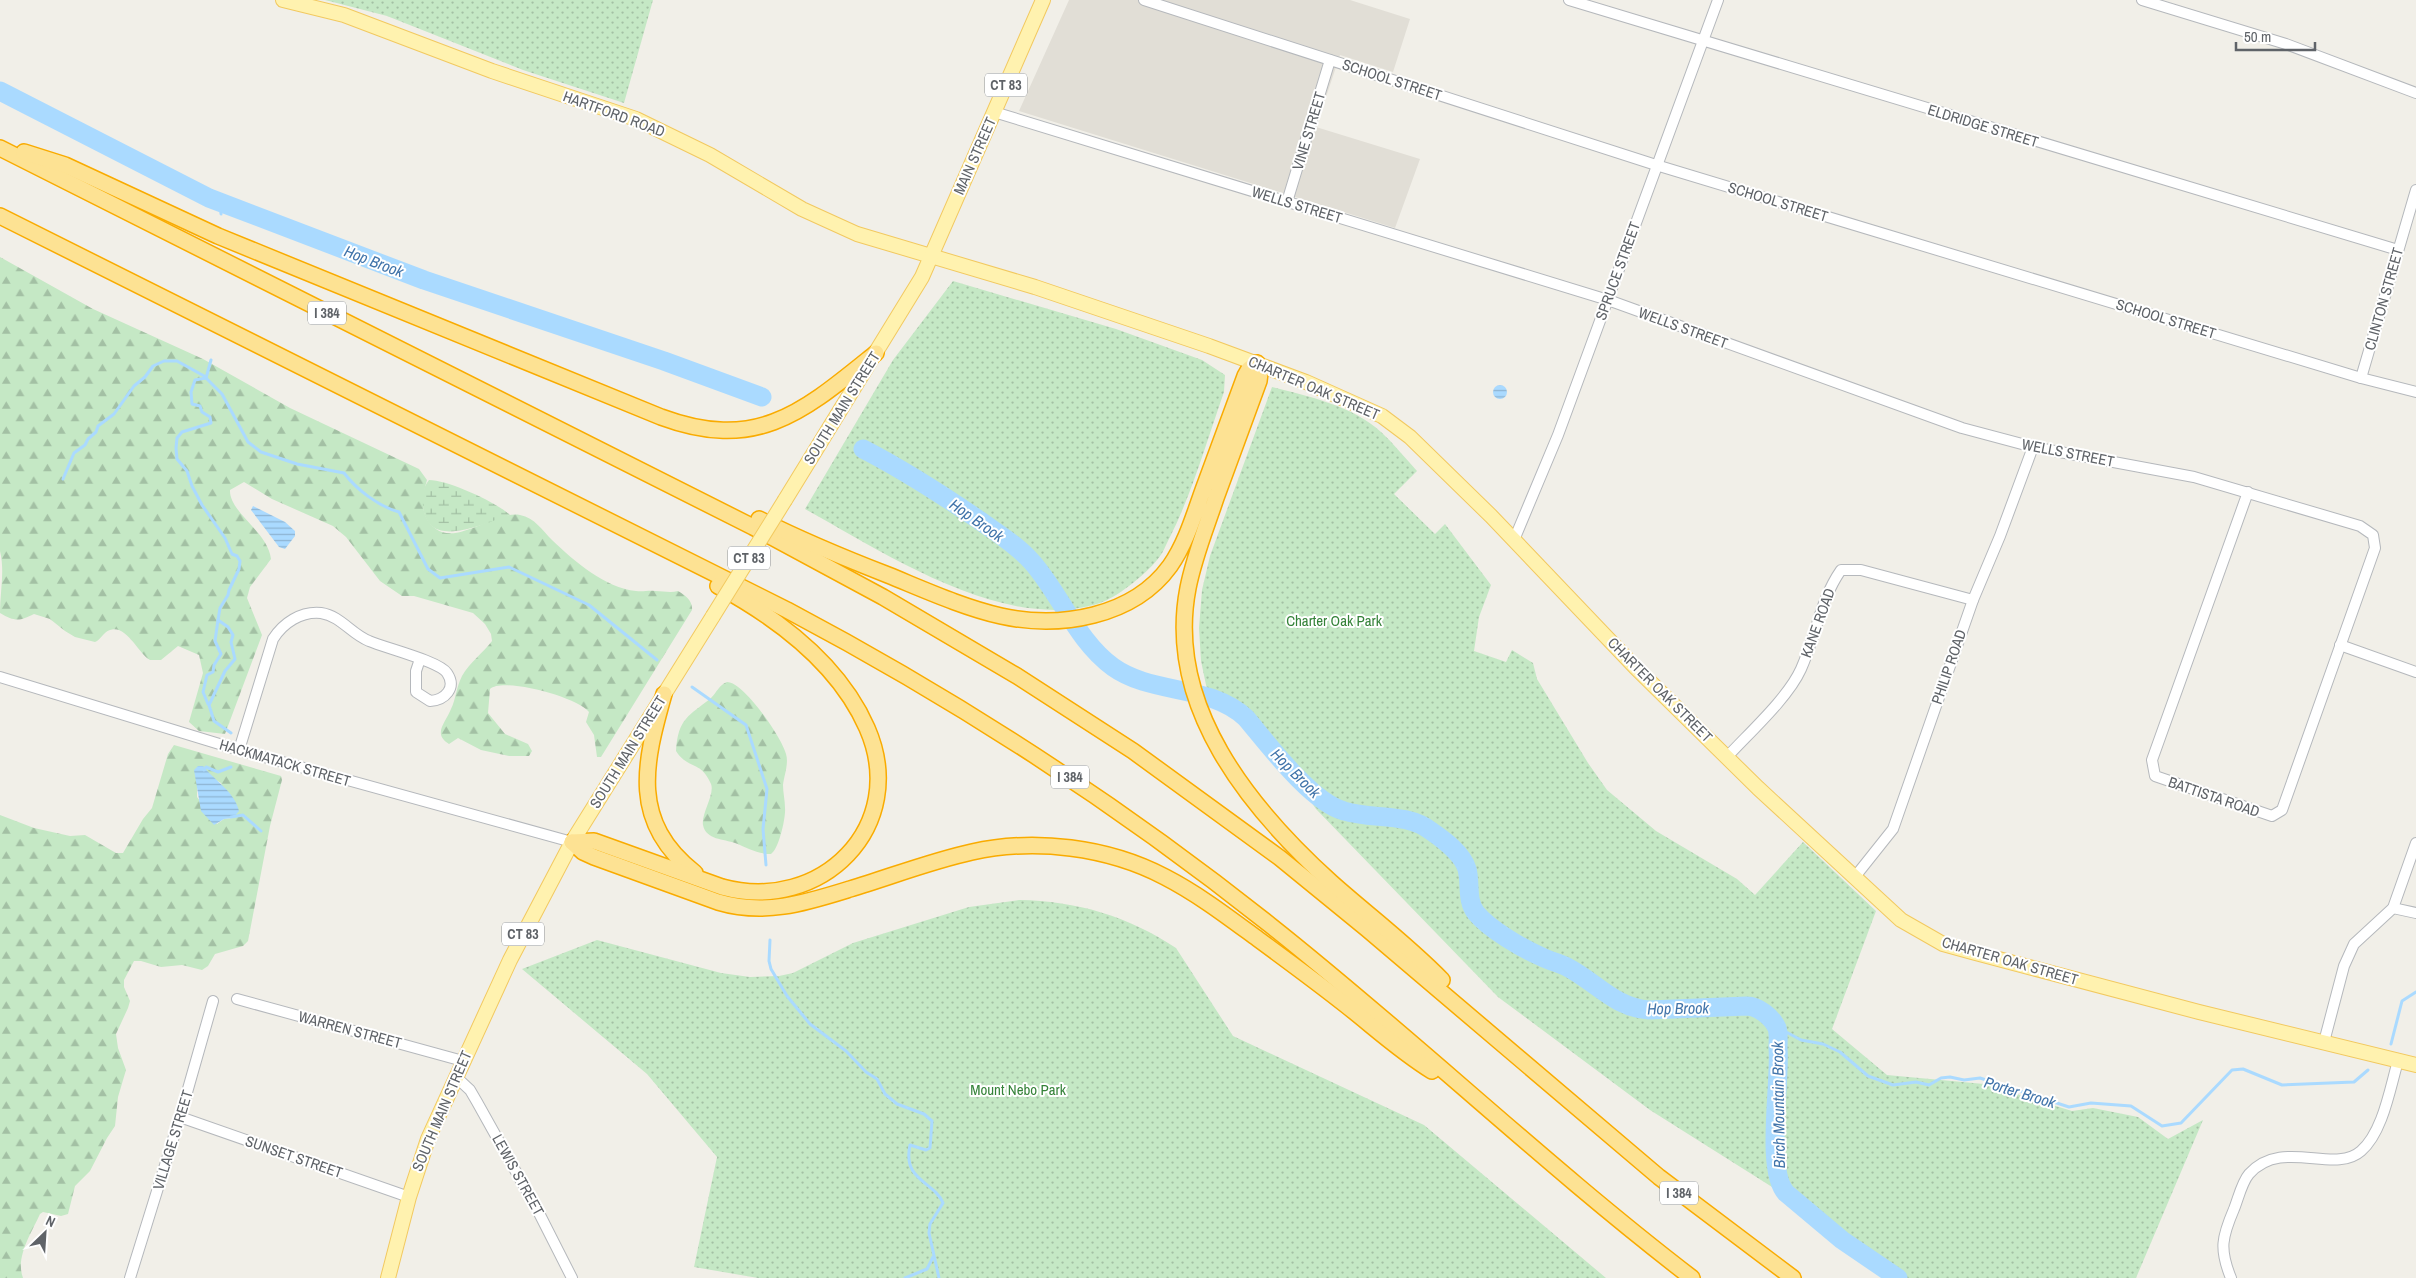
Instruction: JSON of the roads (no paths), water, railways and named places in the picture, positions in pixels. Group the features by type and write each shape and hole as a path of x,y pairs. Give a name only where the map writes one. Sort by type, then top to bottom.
{"highway":[{"path":"0,147 65,165 218,236 693,428 734,431 762,426 788,417 816,401 876,353"},
{"name":"I 384","path":"0,147 823,564 932,625 1105,732 1216,810 1287,864 1681,1195 1793,1278"},
{"name":"I 384","path":"0,216 787,610 961,707 1044,759 1165,844 1244,904 1615,1217 1692,1278"},
{"path":"654,477 719,500 837,554 954,601 1013,618 1054,620 1097,614 1117,607 1141,593 1160,577 1176,556 1193,518 1245,376 1249,369 1257,363 1260,372 1259,381 1201,541 1190,578 1184,626 1188,671 1201,713 1233,771 1274,826 1326,877 1435,974 1476,1022"},
{"path":"572,842 587,840 602,843 714,884 744,891 778,892 810,882 836,866 861,839 871,816 878,779 875,750 866,727 853,703 834,677 809,650 769,618 678,564 637,535"},
{"path":"664,694 647,760 646,782 651,810 660,832 675,854 698,875 714,884"},
{"path":"572,842 584,852 594,857 718,902 739,908 760,909 802,904 954,856 990,849 1050,846 1083,850 1120,859 1154,872 1207,902 1304,973 1404,1052 1433,1071 1460,1085"}],"main road":[{"name":"HARTFORD ROAD","path":"283,0 344,15 498,73 636,119 710,155 817,217 857,234 932,257"},
{"name":"MAIN STREET","path":"932,257 1043,0"},
{"name":"SOUTH MAIN STREET","path":"388,1278 409,1197 428,1139 530,920 572,842 876,353 911,296 932,257"},
{"name":"CHARTER OAK STREET","path":"932,257 1035,287 1257,363 1332,392 1388,420 1419,445 1514,540 1635,666 1854,878 1901,920 1943,944 2081,982 2416,1065"}],"street":[{"name":"SCHOOL STREET","path":"1144,0 1656,165 2361,378 2416,392"},
{"name":"ELDRIDGE STREET","path":"1569,0 2398,250"},
{"name":"SPRUCE STREET","path":"1514,540 1558,435 1718,0"},
{"path":"2142,0 2286,44 2416,93"},
{"name":"VINE STREET","path":"1287,202 1330,60"},
{"name":"WELLS STREET","path":"994,112 1608,300 1962,428 2033,447 2194,477 2360,526 2373,535"},
{"name":"CLINTON STREET","path":"2361,378 2416,190"},
{"name":"PHILIP ROAD","path":"1854,878 1893,830 1973,600 2000,536 2033,447"},
{"name":"BATTISTA ROAD","path":"2248,492 2152,760 2155,776 2272,816 2282,810 2375,548 2373,535"},
{"name":"KANE ROAD","path":"1727,757 1785,694 1801,670 1829,587 1841,570 1861,570 1973,600"},
{"path":"239,750 273,639 284,624 296,618 318,613 331,615 367,640 420,659"},
{"path":"2340,645 2416,672"},
{"name":"HACKMATACK STREET","path":"0,677 239,750 572,842"},
{"path":"2324,1042 2344,966 2354,944 2393,908 2416,843"},
{"path":"2393,908 2416,913"},
{"name":"WARREN STREET","path":"237,999 463,1061"},
{"name":"VILLAGE STREET","path":"130,1278 180,1117 213,1001"},
{"path":"2231,1278 2223,1258 2225,1230 2248,1174 2272,1158 2297,1156 2335,1160 2360,1153 2375,1134 2398,1061"},
{"name":"LEWIS STREET","path":"456,1077 470,1090 477,1102 526,1188 572,1278"},
{"name":"SUNSET STREET","path":"180,1117 409,1197"}],"water":[{"path":"1500,385 1505,387 1507,392 1505,397 1500,399 1495,397 1493,392 1495,387"},
{"path":"253,506 285,522 295,531 295,536 285,549 279,547 251,510"},
{"path":"198,766 203,766 233,798 239,811 233,818 224,819 214,825 201,811 194,770"}],"waterway":[{"name":"Hop Brook","path":"0,91 209,198 424,280 664,361 762,397"},
{"path":"220,202 221,214"},
{"path":"211,360 206,378 222,394 248,442 261,452 297,464 344,473 368,497 383,506 399,512 428,569 440,578 509,567 589,605 657,660"},
{"path":"63,479 74,453 85,445 88,439 96,432 98,426 114,414 134,386 145,377 153,366 164,361 177,361 206,377"},
{"path":"206,378 195,380 191,392 192,404 200,406 202,412 210,417 211,423 182,432 177,438 176,448 177,459 187,471 202,505 225,538 232,554 237,556 240,561 239,569 228,595 220,608 218,620 228,627 233,635 231,642 235,659 225,671 209,705 214,721 231,733"},
{"name":"Hop Brook","path":"863,449 936,492 1020,550 1042,575 1089,644 1113,667 1128,676 1145,682 1198,694 1232,707 1246,718 1304,784 1331,805 1355,814 1411,821 1441,838 1457,852 1465,863 1471,903 1476,913 1489,926 1516,944 1567,967 1626,1005 1649,1010 1751,1006 1764,1013 1775,1024 1778,1033 1775,1146 1776,1165 1780,1182 1786,1193 1842,1240 1898,1278"},
{"path":"208,704 203,692 207,675 213,672 214,665 221,654 215,641 218,620"},
{"path":"692,687 746,725 767,789 763,829 766,865"},
{"path":"204,770 206,767 218,772 231,767"},
{"path":"231,817 243,815 261,831"},
{"path":"770,940 769,961 771,969 787,996 810,1024 846,1051 866,1072 877,1079 885,1094 897,1104 924,1114 932,1121 930,1148 926,1150 910,1145 909,1157 915,1173 939,1196 943,1203 930,1224 929,1233 939,1278"},
{"name":"Porter Brook","path":"2391,1044 2402,1001 2416,992"},
{"name":"Porter Brook","path":"1775,1026 1801,1040 1823,1044 1840,1052 1868,1076 1893,1085 1916,1082 1929,1085 1941,1078 1950,1077 1964,1080 1980,1078 2069,1107 2091,1103 2131,1106 2162,1126 2181,1123 2232,1070 2243,1069 2282,1085 2354,1082 2368,1070"},
{"path":"905,1278 927,1269 933,1257"}],"park label":[{"name":"Charter Oak Park","path":"1334,621"},
{"name":"Mount Nebo Park","path":"1018,1090"}],"water label":[{"name":"Birch Mountain Brook","path":"1778,1105"}]}
